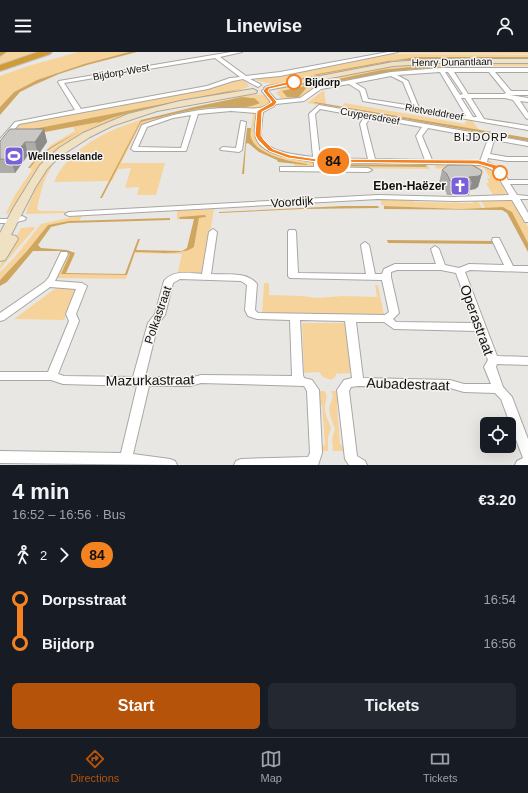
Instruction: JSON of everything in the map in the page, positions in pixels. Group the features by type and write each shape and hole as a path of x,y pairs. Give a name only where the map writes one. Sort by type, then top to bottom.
{"highway":[{"path":"0,68 28,57 47,52"},
{"path":"28,57 55,52"}],"main road":[{"name":"Henry Dunantlaan","path":"12,219 29,199 30,191 41,170 56,155 76,140 105,125 161,107 235,93 257,87 282,84 399,63 440,61 528,61"},
{"path":"0,245 12,219"},
{"path":"0,257 11,242 12,219"}],"street":[{"path":"204,52 216,55 240,52"},
{"path":"0,143 17,123 208,87 257,87 280,74 396,52"},
{"path":"216,55 274,101 302,100 315,90 391,74 441,70 528,70"},
{"name":"Bijdorp-West","path":"79,112 61,82 216,55"},
{"path":"441,70 470,118"},
{"path":"450,70 482,120"},
{"path":"491,70 508,94 515,99 528,117"},
{"path":"391,74 405,81 417,109"},
{"name":"Rietvelddreef","path":"350,82 363,90 366,100 528,128"},
{"path":"457,96 528,93"},
{"path":"515,99 528,100"},
{"path":"195,112 184,150 134,149 144,126 155,121 195,112 229,110 260,111 272,105 274,101"},
{"name":"Cuypersdreef","path":"317,160 312,114 319,107 476,135"},
{"path":"260,111 258,135 261,140 271,150 288,156 317,160 429,161 483,163 494,166 506,182 528,220"},
{"path":"368,116 362,124 372,161"},
{"path":"223,149 239,150 243,124 258,126"},
{"path":"426,126 419,136 429,161"},
{"path":"483,163 491,139 493,138 528,144"},
{"path":"486,155 507,159 528,159"},
{"path":"317,160 318,170"},
{"path":"283,169 368,170"},
{"path":"506,182 528,182"},
{"name":"Voordijk","path":"69,214 378,197 460,199 525,197"},
{"path":"0,217 12,219"},
{"path":"213,232 206,277 243,278 252,284 250,310 252,314 257,316 387,318 394,313 386,277 387,271 395,267 441,268 460,272 469,267 528,269"},
{"path":"292,232 293,276 386,277"},
{"path":"496,240 510,268"},
{"path":"365,245 371,277"},
{"path":"434,249 441,268"},
{"path":"0,318 48,284 53,278 64,254"},
{"name":"Operastraat","path":"460,272 493,360 490,367 498,389 506,397 528,456"},
{"name":"Polkastraat","path":"126,459 153,323 160,315 169,281 178,276 206,277"},
{"path":"48,284 82,286 71,314 74,321 52,376"},
{"path":"241,465 268,463 305,464 313,460 316,453 313,390 308,383 300,381 297,375 295,317"},
{"name":"Aubadestraat","path":"350,318 358,382 450,384 464,388 498,389"},
{"path":"387,318 394,325 480,327"},
{"path":"493,360 528,361"},
{"name":"Mazurkastraat","path":"0,376 52,376 63,380 190,382 201,380 300,381"},
{"path":"358,382 348,383 343,390 351,459 360,465"},
{"path":"0,457 126,459 170,465"},
{"path":"522,465 528,462"}],"shaded area":[{"path":"5,52 42,52 0,67 0,57"},
{"path":"78,52 129,52 84,64 37,80 14,92 0,107 0,76 28,66"},
{"path":"129,52 137,52 87,65 59,74 34,85 20,92 0,115 0,107 14,92 37,80 84,64"},
{"path":"528,52 528,54 398,53"},
{"path":"393,54 528,55 528,57 416,57 391,61 392,62 451,58 528,58 528,61 382,64 273,84 258,81 254,77 284,74"},
{"path":"416,57 528,58 451,58 390,61"},
{"path":"440,63 444,68 397,72 318,88 302,99 283,100 276,93 282,88 388,67"},
{"path":"444,63 528,64 528,66 452,66 528,68 528,70 447,69"},
{"path":"421,66 439,67 395,71 307,87 298,98 287,97 282,91 381,70"},
{"path":"236,80 245,81 250,86 240,90 120,118 81,135 41,166 32,177 16,208 5,215 15,195 32,170 30,168 51,145 75,131 73,127 7,140 20,124 209,88","holes":["139,109 92,125 99,122 18,132"]},
{"path":"240,89 127,113 86,128 99,122 16,137 18,132"},
{"path":"324,90 326,104 317,102 314,103 479,132 479,134 307,103"},
{"path":"248,92 262,94 228,96 163,110 119,123 80,141 63,153 51,168 44,183 37,209 40,211 64,211 67,213 26,214 37,183 43,172 60,153 82,138 108,125 136,115 166,107"},
{"path":"243,95 263,95 272,102 257,110 199,111 144,124 139,127 121,163 165,163 156,195 137,195 139,187 125,188 131,168 118,169 112,181 54,182 69,159 91,142 116,129 143,119 142,122 197,109 240,108 260,103 252,97 233,99 230,97"},
{"path":"242,97 254,98 260,103 240,108 197,109 141,122 102,198 100,198 141,120"},
{"path":"314,103 528,138 528,141"},
{"path":"345,103 465,124 466,120 469,121 469,119 471,119 479,130 342,106"},
{"path":"249,112 257,112 256,134 271,152 285,157 316,163 316,167 294,168 294,164 307,164 274,156 259,148 253,143 251,136 253,114 249,114"},
{"path":"247,128 251,128 251,137 259,149 284,159 307,165 278,162 277,160 259,152 248,143 246,144 244,174 242,174"},
{"path":"83,130 49,150 30,168 28,168 43,153 61,141"},
{"path":"321,162 426,163 430,169 328,168 321,167","holes":["327,164 426,165 427,167 327,166"]},
{"path":"434,163 479,163 493,168 502,182 500,182 507,195 493,195 486,183 489,183 487,178 490,178 484,168 475,167 483,170 484,174 476,168 436,169"},
{"path":"326,164 426,165 427,167 327,166"},
{"path":"381,199 413,199 414,202 473,203 472,200 478,201 482,208 460,209 384,206 381,204"},
{"path":"509,200 515,203 528,227 528,243 512,212 503,207 485,208 481,201"},
{"path":"343,206 378,206 379,208 303,209 219,213 219,212"},
{"path":"384,206 460,209 503,207 512,212 528,243 528,252 507,213 502,210 384,209"},
{"path":"214,209 201,274 182,274 178,271 182,254 134,253 182,252 194,247 199,218 206,217 179,217 180,219 177,220 177,211"},
{"path":"205,215 206,217 199,218 194,247 189,250 174,253 135,252 127,275 61,274 70,254 64,251 33,251 7,282 0,286 0,280 27,251 48,225 69,221 170,218 170,220 68,223 51,227 38,245 41,248 67,250 75,253 66,273 125,274 138,239 140,239 136,250 182,251 187,248 194,219 180,219 179,217"},
{"path":"82,216 79,221 48,226 0,280 0,272 14,258 41,224"},
{"path":"21,228 35,228 0,269 2,259"},
{"path":"387,240 495,241 497,244 388,243"},
{"path":"61,251 71,254 62,274 127,275 126,279 56,278 67,255"},
{"path":"264,283 269,283 269,295 317,298 342,296 377,297 375,285 378,285 384,315 262,313"},
{"path":"56,288 77,289 64,320 14,319"},
{"path":"302,323 345,323 351,373 338,374 337,372 335,377 331,380 323,377 319,372 304,373"},
{"path":"318,391 325,391 326,395 325,411 331,428 328,438 328,451 321,451 321,447 325,444 322,405 319,405"},
{"path":"331,391 338,391 339,403 337,405 340,444 343,447 343,451 333,451 332,439 335,429 329,408 333,396"}],"building":[{"path":"10,129 44,129 35,142 25,142 11,160 0,159 0,141"},
{"path":"448,165 472,165 481,170 482,173 479,176 469,177 472,181 450,181 447,174 442,170"}],"waterway":[{"path":"315,75 391,61"}],"bus line":[{"name":"84","path":"294,82 268,88 265,91 272,97 274,103 260,111 258,135 271,150 288,156 317,160 478,162 494,166 500,173"}],"place":[{"name":"Bijdorp","path":"294,82"},
{"name":"Wellnesselande","path":"14,156"},
{"name":"Eben-Haëzer","path":"460,186"}],"district":[{"name":"BIJDORP","path":"481,137"}]}
